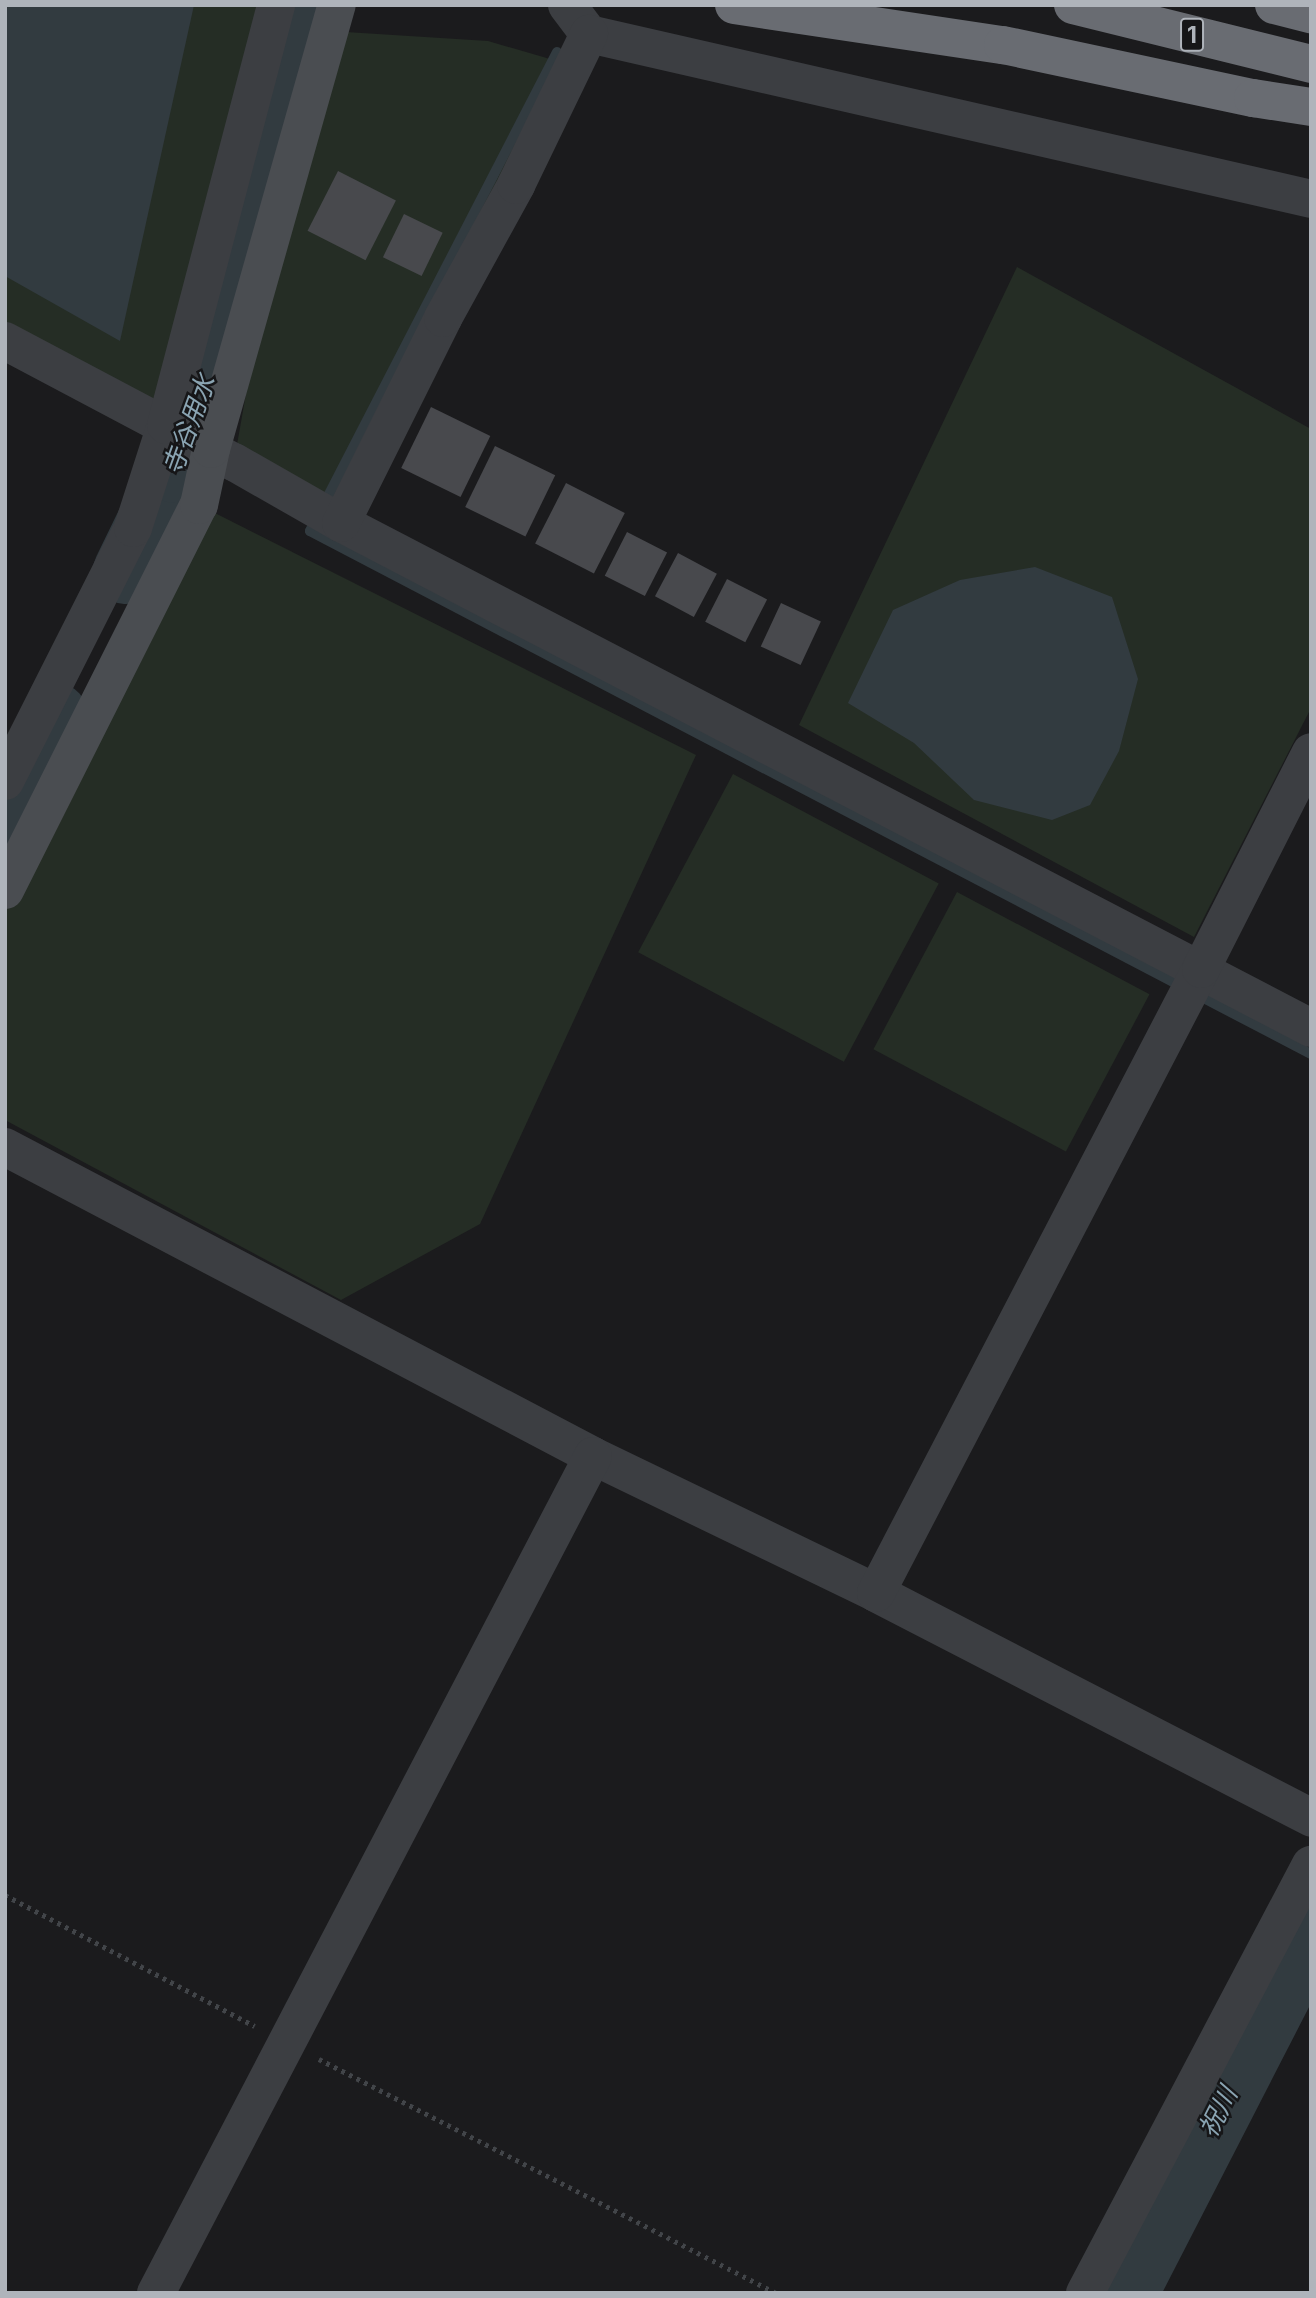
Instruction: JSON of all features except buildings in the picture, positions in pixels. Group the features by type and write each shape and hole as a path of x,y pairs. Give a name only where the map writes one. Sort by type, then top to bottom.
{"highway":[{"path":"734,5 1003,45 1253,98 1311,107"},
{"name":"1","path":"1073,5 1311,64"},
{"path":"1274,5 1311,14"}],"street":[{"path":"5,890 199,505 188,437 276,5"},
{"path":"5,782 133,527 188,437 337,5"},
{"path":"330,517 516,185 578,20 1311,199"},
{"path":"5,341 188,437 330,517 1311,1028"},
{"path":"876,1593 1201,970 1311,752"},
{"path":"5,1147 593,1456 876,1593 1311,1818"},
{"path":"156,2293 593,1456"},
{"path":"1085,2293 1311,1866"}],"path":[{"path":"5,1895 776,2293"}],"shaded area":[{"path":"5,5 274,5 151,417 5,341"},
{"path":"5,5 194,5 120,341 5,276"},
{"path":"330,31 488,41 574,66 341,523 234,462 276,223"},
{"path":"1017,267 1311,429 1311,708 1194,937 799,725"},
{"path":"199,505 696,755 480,1224 341,1300 5,1120 5,890"},
{"path":"1035,567 1112,597 1138,679 1119,751 1090,805 1052,820 974,800 914,743 848,703 893,610 960,580"},
{"path":"733,774 939,883 844,1062 638,952"},
{"path":"957,892 1149,994 1066,1152 873,1049"}],"waterway":[{"name":"寺谷用水","path":"126,571 175,470 209,371 299,5"},
{"path":"557,52 310,531 1311,1054"},
{"name":"寺谷用水","path":"5,818 55,715"},
{"name":"祝川","path":"1125,2293 1311,1931"}]}
